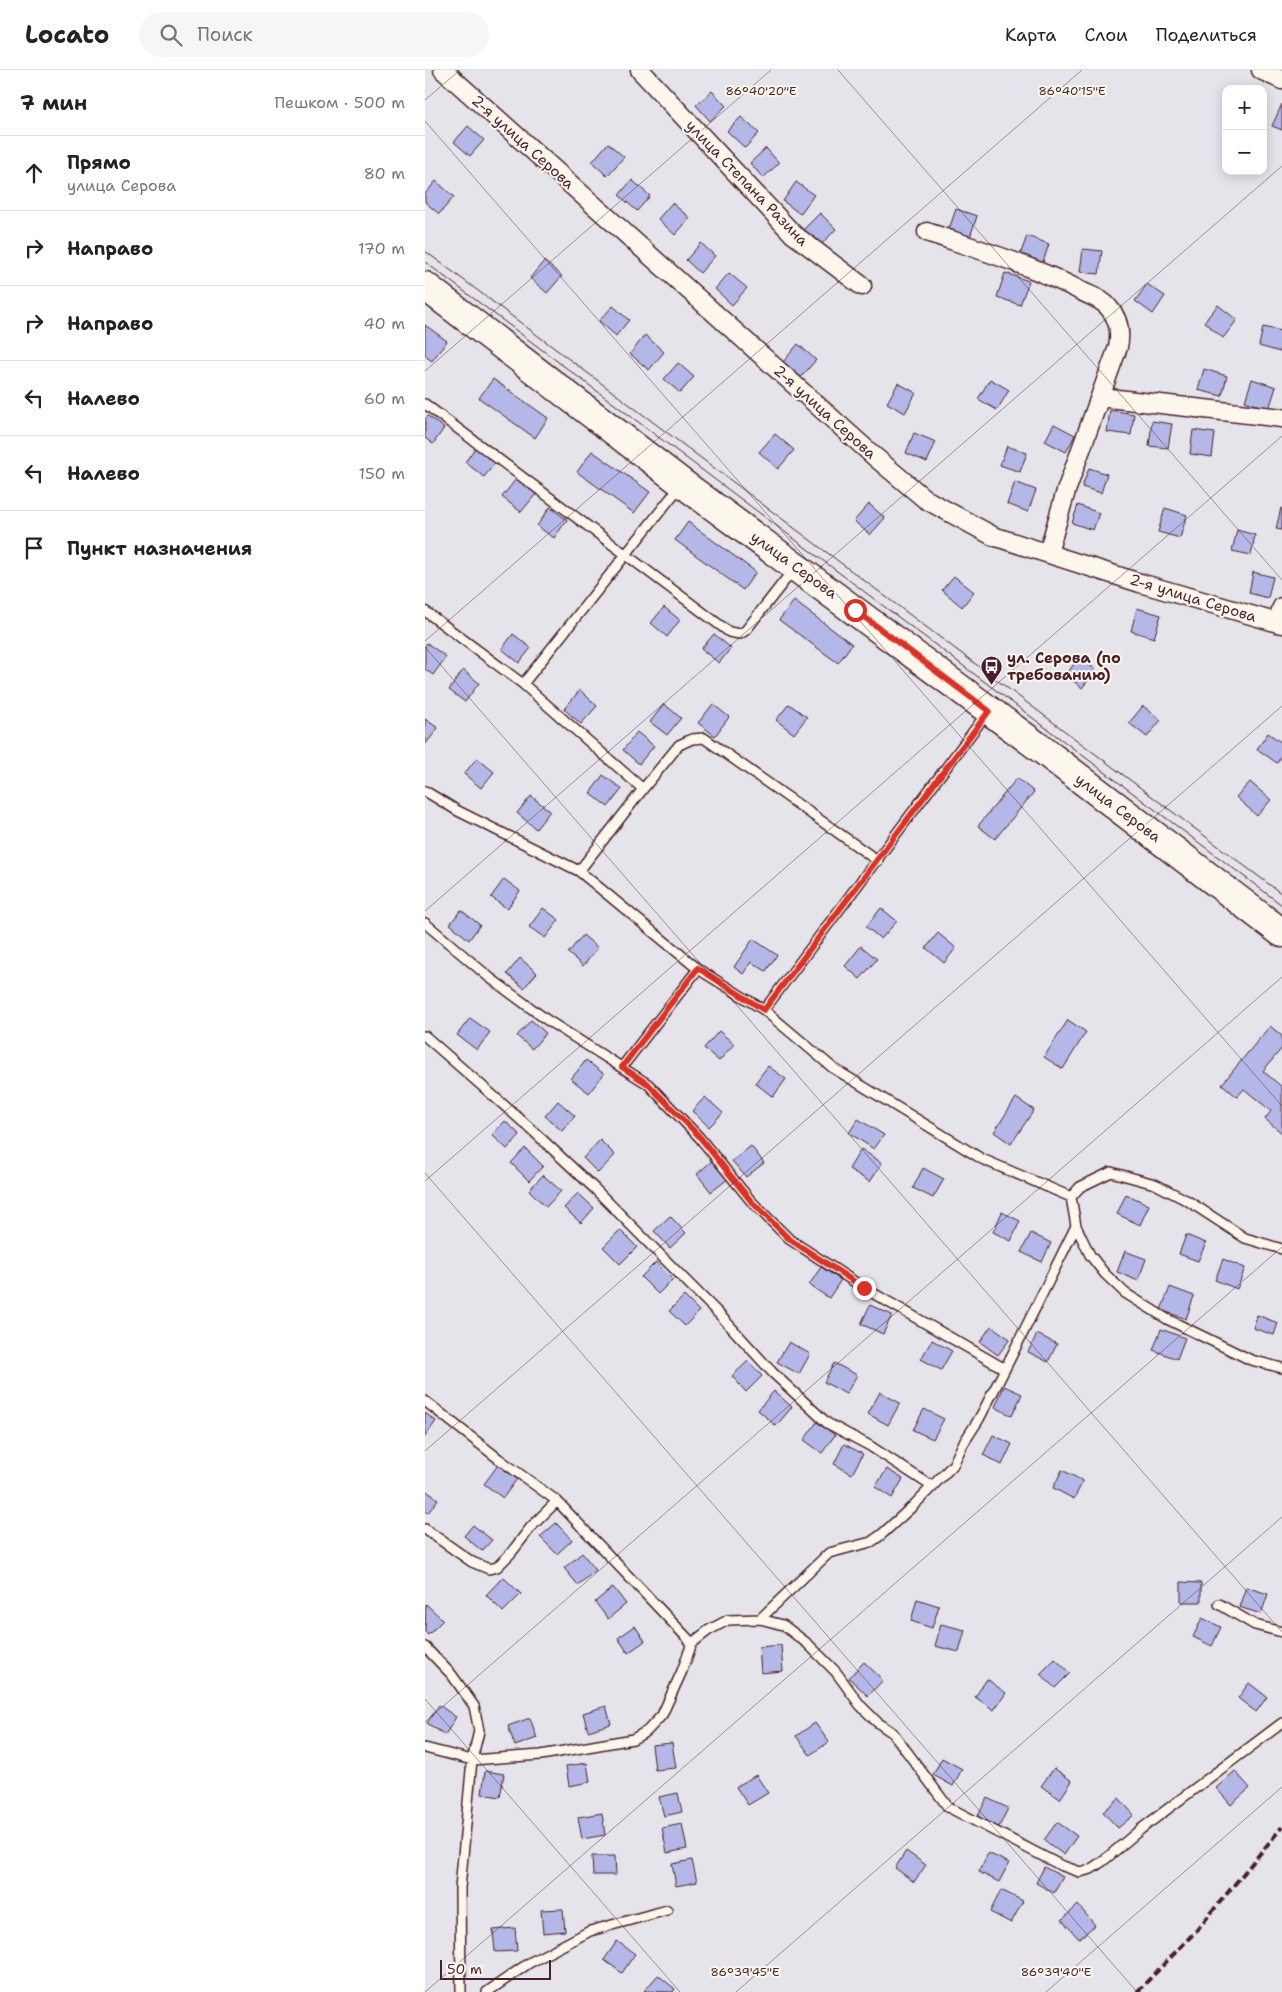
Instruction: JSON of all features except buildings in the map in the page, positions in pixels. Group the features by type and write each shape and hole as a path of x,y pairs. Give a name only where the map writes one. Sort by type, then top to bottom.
{"main road":[{"name":"улица Серова","path":"425,286 682,483 796,566 1282,933"}],"street":[{"name":"2-я улица Серова","path":"443,70 913,490 953,516 986,533 1140,583 1280,618"},
{"name":"улица Степана Разина","path":"640,70 793,234 863,286"},
{"path":"1261,70 1282,80"},
{"path":"927,232 1041,272 1101,300 1109,307 1119,325 1119,347 1066,491 1048,553"},
{"path":"1100,397 1282,418"}],"lane":[{"path":"425,404 729,632 740,634 746,630 796,566"},
{"path":"523,684 682,483"},
{"path":"425,611 523,684 643,789"},
{"path":"764,1010 989,711"},
{"path":"579,872 679,745 692,739 704,738 877,861"},
{"path":"425,791 579,872 698,968 764,1010 833,1068 982,1160 1071,1197"},
{"path":"425,923 491,978 540,1015 648,1084 699,1136 751,1201 789,1239 864,1288 1005,1368"},
{"path":"622,1067 698,968"},
{"path":"425,1036 517,1116 595,1189 719,1314 773,1373 827,1423 870,1446 933,1487"},
{"path":"1071,1197 1080,1188 1111,1172 1129,1176 1155,1184 1188,1201 1245,1238 1282,1249"},
{"path":"1071,1197 1076,1226 1090,1256 1125,1293 1167,1320 1251,1360 1282,1368"},
{"path":"760,1618 829,1553 871,1542 933,1487 953,1466 963,1444 979,1419 1076,1226"},
{"path":"425,1401 499,1459 557,1501 692,1643"},
{"path":"425,1529 472,1562 489,1569 497,1567 511,1554 531,1527 557,1501"},
{"path":"1219,1604 1255,1625 1282,1632"},
{"path":"425,1748 472,1760 541,1755 633,1738 647,1731 662,1715 692,1643 709,1630 728,1620 760,1618 783,1625 808,1644 836,1672 860,1704 877,1722 893,1733 904,1746 948,1807 1061,1865 1080,1872 1091,1869 1103,1861 1141,1829 1282,1723"},
{"path":"425,1646 452,1675 474,1706 479,1731 472,1760 460,1888 461,1992"},
{"path":"487,1992 529,1963 590,1931 667,1910"}],"tram line":[{"path":"425,251 1282,894"},
{"path":"425,262 1282,905"}],"railway":[{"path":"1137,1992 1196,1931 1282,1827"}],"place":[{"name":"ул. Серова (по требованию)","path":"991,686"}],"route":[{"path":"855,610 989,711 764,1010 698,968 622,1067 648,1084 699,1136 751,1201 789,1239 864,1288"}]}
